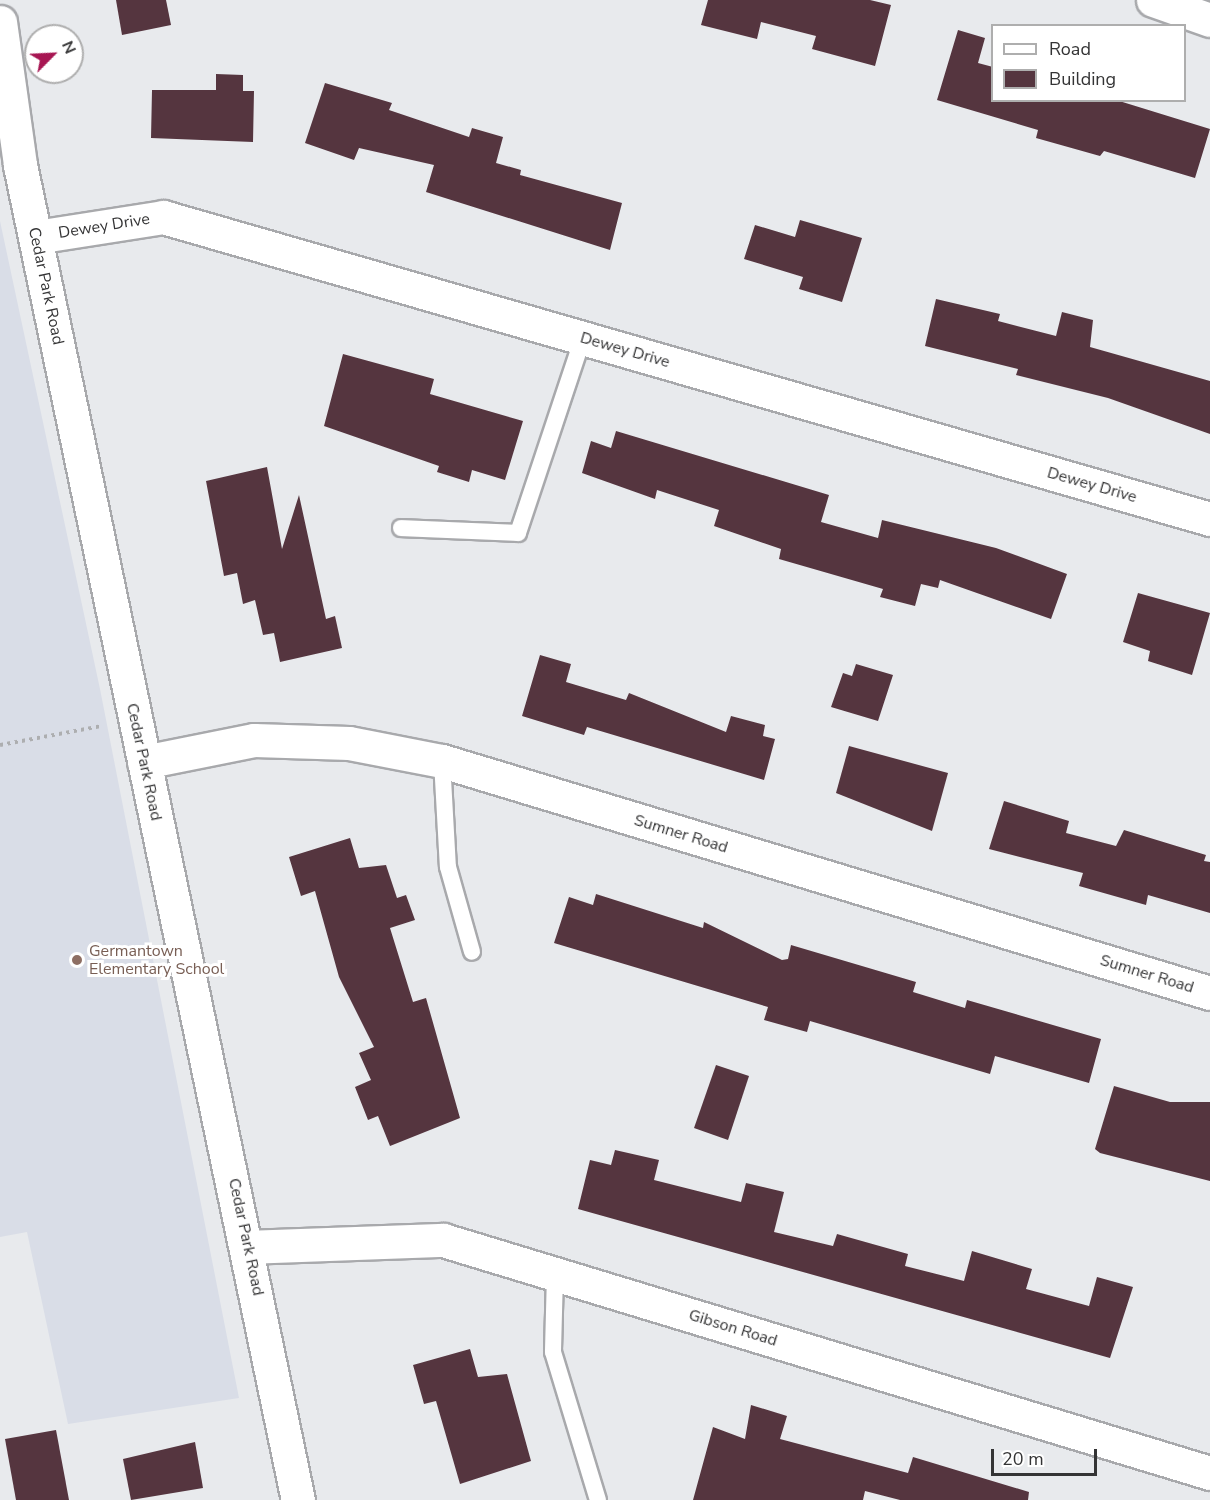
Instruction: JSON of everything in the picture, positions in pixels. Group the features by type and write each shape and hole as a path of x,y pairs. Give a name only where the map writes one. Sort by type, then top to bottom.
{"street":[{"path":"1153,0 1210,20"},
{"name":"Cedar Park Road","path":"0,22 20,165 248,1247 298,1500"},
{"name":"Dewey Drive","path":"36,237 163,217 1210,519"},
{"name":"Sumner Road","path":"144,762 254,740 349,743 442,761 1210,993"},
{"name":"Gibson Road","path":"248,1247 443,1240 1210,1473"}],"lane":[{"path":"401,528 518,533 583,338"},
{"path":"442,761 448,867 472,952"},
{"path":"555,1274 553,1352 598,1500"}],"path":[{"path":"0,745 135,719"}],"shaded area":[{"name":"Germantown Elementary School","path":"0,221 100,689 239,1398 68,1424 27,1232 0,1237"}],"building":[{"path":"116,0 166,0 171,25 122,35"},
{"path":"708,0 870,0 891,5 875,66 812,49 816,36 761,22 757,39 701,25"},
{"path":"958,30 985,38 978,63 991,66 991,102 1122,102 1210,129 1195,178 1104,151 1100,156 1036,138 1038,130 937,100"},
{"path":"216,74 243,75 243,91 254,91 253,142 151,138 152,90 216,90"},
{"path":"325,83 392,103 389,110 469,137 472,128 503,137 496,163 521,170 520,175 622,203 610,250 426,192 434,165 359,148 354,160 305,143"},
{"path":"800,220 862,238 842,302 799,289 803,277 744,259 755,225 795,237"},
{"path":"936,299 1000,314 998,321 1056,336 1062,312 1093,320 1090,347 1210,381 1210,434 1108,398 1016,375 1018,369 925,346"},
{"path":"343,354 434,379 430,394 523,421 505,480 472,470 469,482 437,472 439,466 324,426"},
{"path":"616,431 829,495 821,522 878,538 882,520 996,548 1067,574 1051,619 940,580 938,588 921,584 915,606 880,597 883,589 779,559 781,549 714,526 719,510 657,490 655,499 582,473 591,441 611,448"},
{"path":"267,467 282,549 299,495 326,619 335,616 342,648 280,662 274,633 263,635 255,600 243,604 237,573 224,576 206,481"},
{"path":"1138,593 1210,613 1192,675 1148,661 1150,651 1123,642"},
{"path":"540,655 571,664 566,682 626,700 629,693 726,732 731,716 765,725 763,736 775,739 764,780 587,727 584,735 522,716"},
{"path":"856,664 893,675 878,721 831,707 843,673 852,676"},
{"path":"849,746 948,773 932,831 836,793"},
{"path":"1004,801 1069,821 1066,833 1116,846 1124,830 1206,855 1204,861 1210,862 1210,913 1148,895 1146,905 1079,886 1083,873 989,849"},
{"path":"350,838 359,868 386,865 397,898 406,895 415,920 390,928 413,1002 426,998 460,1118 390,1146 378,1116 368,1120 355,1087 371,1080 359,1053 374,1047 339,977 315,891 301,896 289,857"},
{"path":"596,894 703,928 704,922 782,960 788,959 791,945 916,982 913,992 965,1008 967,1000 1101,1039 1089,1083 995,1056 990,1074 810,1021 807,1032 764,1020 768,1007 554,943 569,897 593,905"},
{"path":"716,1065 749,1076 728,1140 694,1128"},
{"path":"1114,1086 1170,1102 1210,1102 1210,1181 1100,1153 1095,1149"},
{"path":"615,1150 659,1160 654,1180 741,1202 746,1183 784,1192 774,1232 833,1246 837,1234 908,1254 905,1266 964,1281 972,1251 1032,1269 1026,1289 1089,1306 1097,1277 1133,1287 1110,1358 578,1209 590,1160 611,1165"},
{"path":"470,1349 478,1377 507,1374 531,1461 460,1484 436,1401 424,1404 413,1365"},
{"path":"751,1405 787,1416 780,1439 908,1473 913,1457 1029,1492 1028,1500 900,1500 865,1491 863,1500 693,1500 713,1427 745,1439"},
{"path":"56,1430 69,1500 16,1500 5,1439"},
{"path":"195,1442 203,1488 131,1500 123,1459"}],"place":[{"name":"Germantown Elementary School","path":"77,960"}]}
